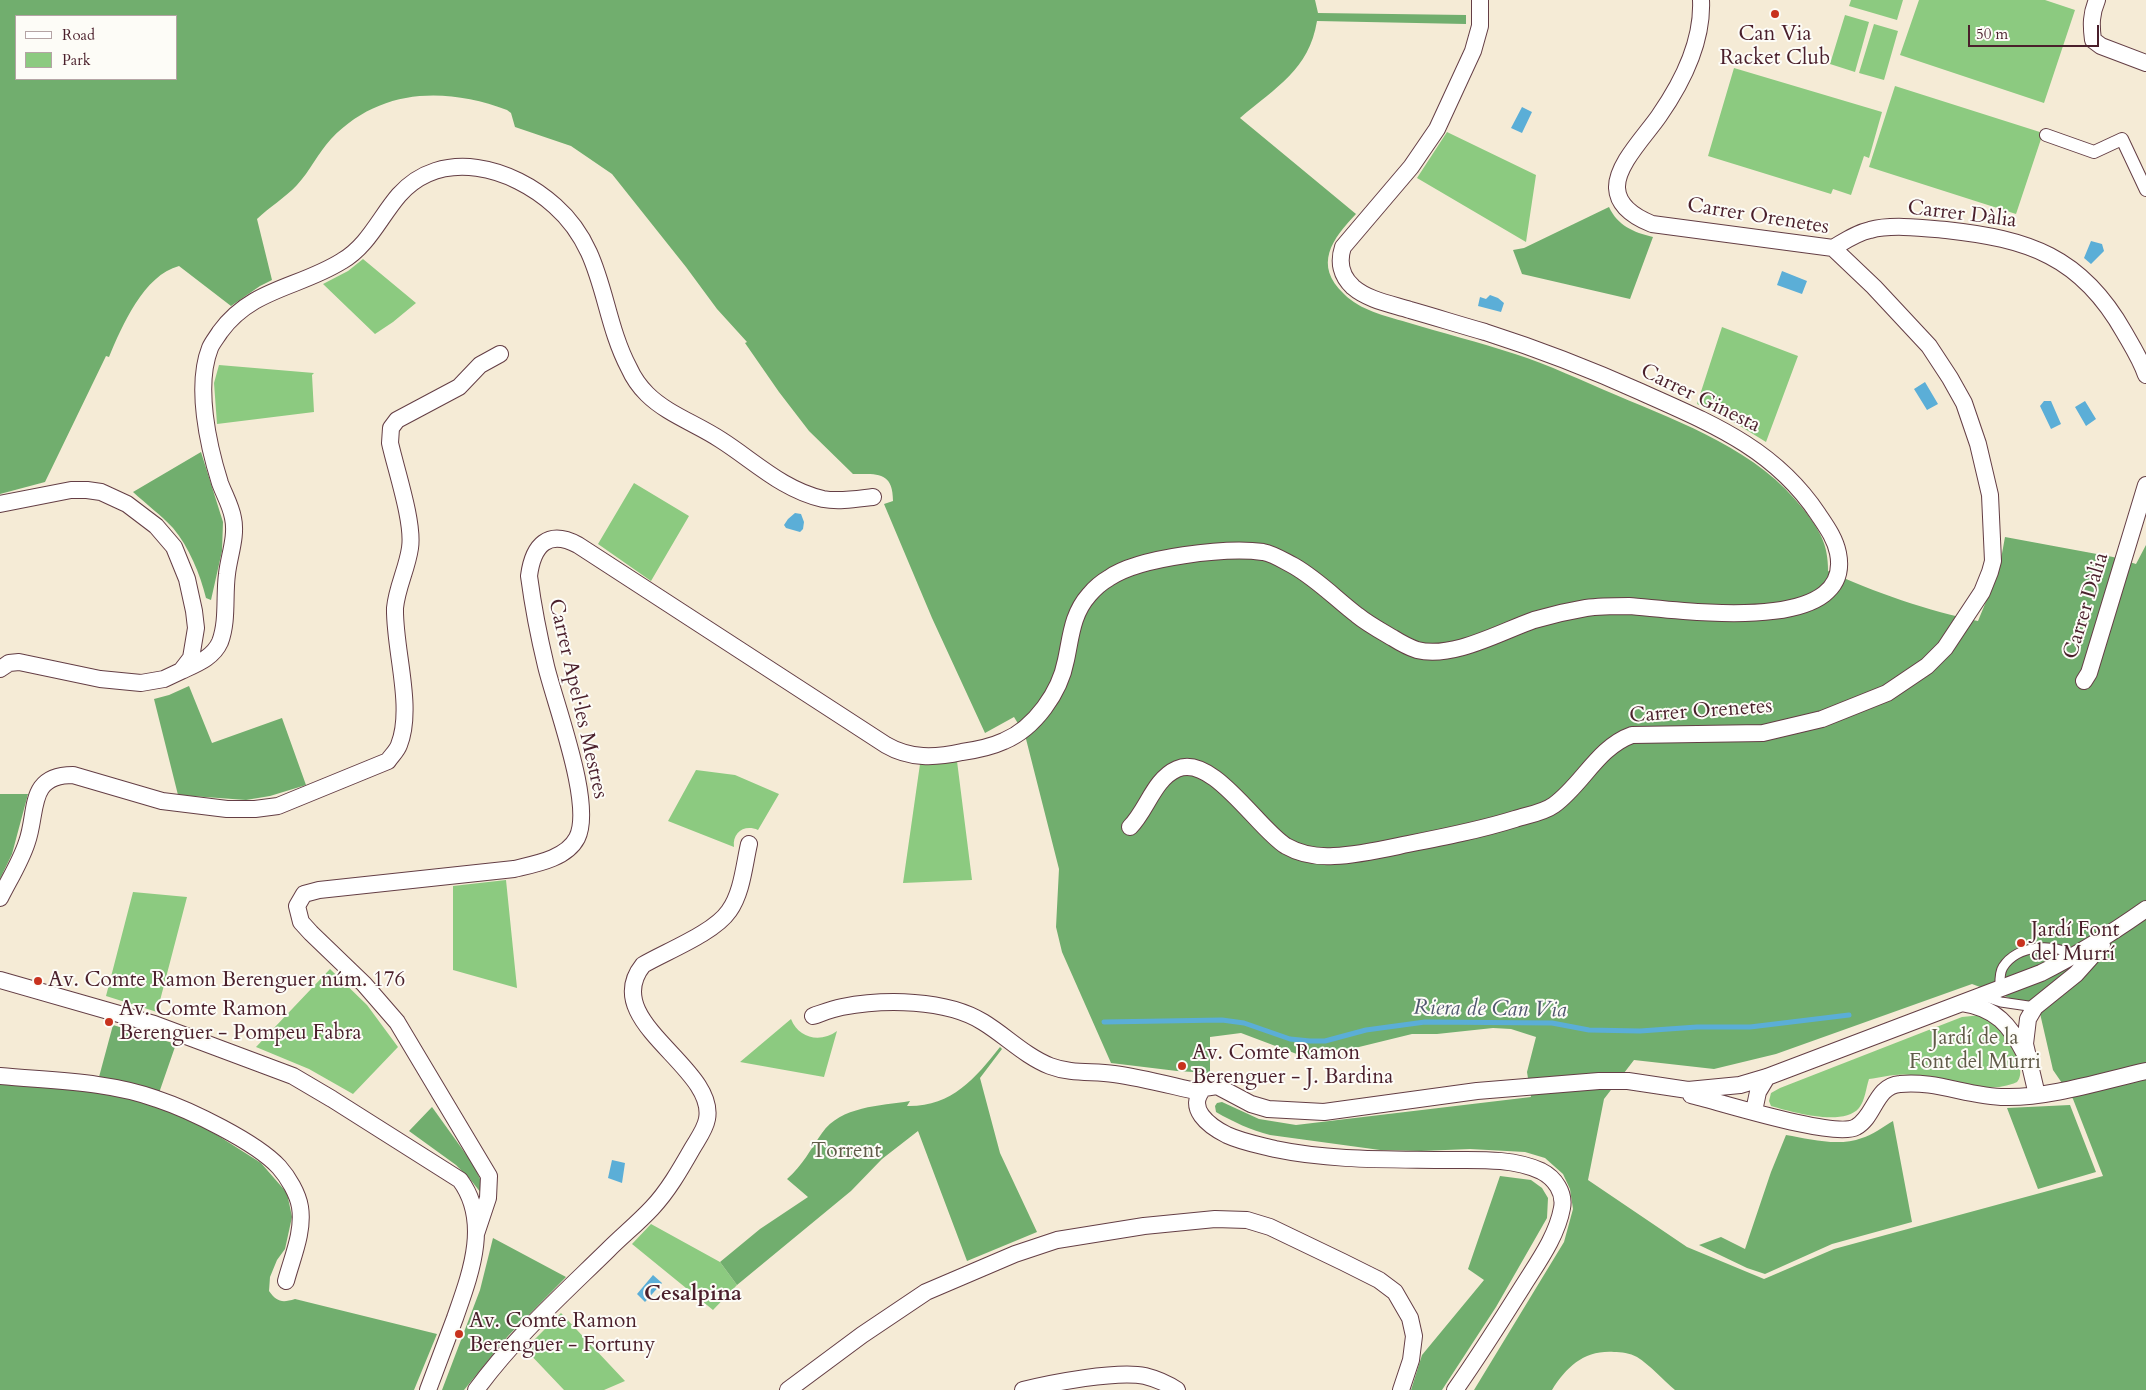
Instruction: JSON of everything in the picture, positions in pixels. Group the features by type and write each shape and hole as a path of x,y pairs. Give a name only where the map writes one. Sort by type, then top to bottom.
{"street":[{"name":"Carrer Ginesta","path":"990,746 1006,740 1026,727 1055,691 1066,663 1074,619 1080,607 1096,588 1110,577 1130,567 1212,552 1269,553 1318,582 1372,626 1410,648 1432,652 1461,647 1555,614 1591,608 1626,606 1720,612 1787,610 1808,604 1821,596 1837,581 1839,570 1838,554 1829,530 1794,483 1772,462 1746,443 1719,427 1590,370 1516,342 1382,301 1352,286 1340,268 1340,257 1343,247 1412,167 1437,129 1473,51 1480,26 1480,0"},
{"name":"Carrer Orenetes","path":"1130,827 1140,817 1164,778 1177,768 1191,767 1212,775 1267,830 1285,845 1305,853 1333,856 1362,853 1455,835 1482,829 1552,806 1610,747 1622,738 1646,733 1758,733 1834,715 1886,693 1927,666 1945,648 1986,583 1992,561 1993,529 1990,495 1972,424 1964,403 1929,346 1908,322 1833,248 1652,224 1634,217 1622,204 1617,189 1621,170 1660,115 1682,77 1698,37 1702,12 1701,0"},
{"path":"2097,0 2093,10 2091,25 2093,40 2101,46 2146,63"},
{"path":"2046,136 2094,152 2122,139 2146,190"},
{"path":"0,669 9,663 19,662 100,679 141,683 164,679 204,660 220,644 234,519 207,437 204,405 205,368 211,346 238,310 269,292 306,279 350,256 367,240 397,197 413,180 435,171 457,167 480,168 497,172 532,189 560,210 584,242 592,258 620,349 630,371 646,394 667,409 721,440 788,486 820,498 835,501 872,497"},
{"name":"Carrer Dàlia","path":"1833,248 1854,235 1872,229 1898,228 1930,228 1973,233 2027,245 2049,254 2071,268 2095,291 2116,317 2146,376"},
{"path":"0,898 28,841 33,806 40,790 48,780 60,775 73,775 162,801 227,809 255,809 278,806 388,761 398,747 403,732 404,699 395,608 397,593 410,548 411,532 390,443 391,428 397,420 459,387 480,365 500,354"},
{"name":"Carrer Dàlia","path":"2084,680 2089,673 2109,611 2146,485"},
{"path":"0,504 71,490 87,490 101,492 127,504 156,526 174,547 181,561 194,611 196,628 194,651 181,671"},
{"name":"Carrer Apel·les Mestres","path":"476,1234 488,1198 489,1176 397,1022 364,984 310,933 301,922 297,906 304,894 319,890 514,869 542,862 568,850 578,837 581,820 581,802 568,742 546,667 529,576 530,564 542,544 551,538 561,538 578,545 898,752 917,756 939,756 990,746"},
{"path":"476,1390 499,1359 651,1209 681,1170 706,1124 709,1110 703,1092 647,1026 635,1002 633,983 635,976 644,965 718,924 730,911 737,894 749,844"},
{"path":"1665,1088 1688,1090 1714,1089 1740,1085 1767,1077 1962,1004 2074,957 2111,934 2146,908"},
{"path":"2037,1095 2028,1059 2026,1029 2028,1019 2035,1007 2076,974 2111,934"},
{"path":"0,980 154,1024 274,1069 314,1087 460,1180 472,1200 476,1249 470,1277 428,1390"},
{"path":"813,1016 841,1007 872,1004 926,1004 948,1008 968,1014 984,1022 1036,1060 1050,1066 1083,1073 1113,1074 1200,1092"},
{"path":"1962,1004 1987,1009 2003,1021 2028,1059"},
{"path":"1455,1390 1543,1254 1554,1232 1562,1208 1559,1188 1542,1172 1528,1167 1490,1160 1359,1159 1294,1153 1256,1145 1218,1130 1205,1120 1196,1106 1200,1092 1204,1088 1218,1086 1250,1104 1268,1109 1324,1112 1477,1091 1599,1080 1628,1081 1665,1088 1815,1128 1839,1131 1855,1128 1865,1120 1877,1099 1886,1089 1898,1084 1916,1083 2004,1097 2037,1095 2146,1071"},
{"path":"0,1076 91,1085 157,1098 244,1141 266,1156 283,1172 294,1191 300,1207 300,1229 286,1281"},
{"path":"1754,1111 1758,1092 1767,1077"},
{"path":"788,1390 862,1335 926,1292 1015,1254 1057,1240 1144,1226 1194,1220 1233,1219 1259,1223 1286,1234 1379,1280 1395,1292 1410,1318 1414,1336 1411,1360 1401,1390"},
{"path":"1023,1390 1043,1385 1108,1376 1144,1376 1168,1384 1177,1390"}],"lane":[{"path":"2000,989 2000,977 2003,967 2016,956 2032,949 2049,947 2065,950 2074,957"},
{"path":"1982,996 2006,1003 2035,1007"}],"green space":[{"path":"0,0 1315,0 1318,13 1466,15 1466,24 1317,21 1313,38 1299,65 1278,87 1240,118 1356,214 1333,243 1329,252 1328,263 1329,273 1350,300 1381,315 1488,345 1540,363 1668,417 1718,441 1765,471 1786,489 1804,510 1825,545 1828,571 1863,586 1921,606 1978,621 1999,570 2005,537 2113,557 2136,564 2146,545 2146,1390 1675,1390 1652,1368 1637,1357 1626,1353 1604,1352 1578,1361 1564,1374 1552,1390 1474,1390 1564,1242 1573,1209 1570,1189 1563,1174 1545,1158 1525,1152 1470,1149 1380,1150 1270,1135 1229,1119 1216,1112 1215,1106 1217,1103 1222,1102 1259,1119 1296,1125 1531,1097 1527,1072 1536,1037 1511,1029 1493,1028 1437,1034 1412,1034 1310,1059 1241,1033 1210,1037 1210,1073 1111,1063 1062,952 1056,927 1059,869 1025,735 1014,717 985,733 932,618 884,504 893,501 892,491 887,479 876,475 853,474 809,431 779,392 745,343 747,342 717,309 612,174 571,146 515,127 511,113 507,110 460,98 414,97 392,101 370,110 350,122 326,144 297,185 257,219 272,280 231,306 179,266 166,271 145,291 120,331 109,357 106,356 45,482 0,494","holes":["1972,984 2039,1009 2053,1070 2073,1099 2103,1176 1834,1249 1764,1279 1687,1247 1588,1180 1604,1099 1634,1060 1714,1069 1776,1054"]},
{"path":"1851,0 1903,0 1897,20 1849,6"},
{"path":"1919,0 2045,0 2075,10 2044,103 1900,55"},
{"path":"1845,15 1869,22 1855,72 1830,64"},
{"path":"1874,24 1898,31 1884,80 1859,73"},
{"path":"1734,68 1882,112 1869,158 1864,156 1851,195 1833,189 1831,194 1708,156"},
{"path":"1895,86 2043,133 2016,214 1869,167"},
{"path":"1447,132 1536,175 1526,242 1417,178"},
{"path":"1609,207 1622,224 1639,233 1653,237 1630,299 1522,274 1513,250 1524,248"},
{"path":"363,259 416,303 375,334 323,284 348,271"},
{"path":"1722,327 1798,356 1766,442 1727,418 1697,404"},
{"path":"219,365 314,373 312,375 314,412 217,424 214,383"},
{"path":"201,452 223,522 222,551 211,600 206,598 193,561 179,535 133,492"},
{"path":"634,483 689,516 651,581 598,544"},
{"path":"189,686 212,743 282,718 306,785 270,796 246,800 178,795 154,699"},
{"path":"957,761 972,880 903,883 920,764"},
{"path":"696,770 735,775 779,794 758,830 748,828 737,833 734,847 668,821"},
{"path":"0,794 28,794 12,854 0,879"},
{"path":"506,880 517,988 453,970 453,886"},
{"path":"133,892 187,897 157,1012 106,996"},
{"path":"330,969 367,1005 398,1047 353,1094 309,1069 256,1047"},
{"name":"Jardí de la Font del Murri","path":"1982,1015 1989,1017 2008,1038 2018,1058 2020,1076 2017,1082 1992,1088 1964,1086 1911,1075 1895,1075 1869,1079 1859,1108 1851,1114 1841,1117 1791,1112 1771,1106 1769,1101 1771,1093 1780,1088 1962,1017"},
{"path":"791,1019 799,1031 811,1037 824,1037 837,1031 824,1077 740,1062"},
{"path":"113,1025 176,1044 159,1093 127,1082 99,1077"},
{"name":"Torrent","path":"1000,1047 1002,1049 980,1078 1000,1153 1037,1232 967,1261 918,1131 882,1159 851,1191 737,1285 720,1262 760,1229 808,1197 787,1179 802,1163 830,1124 850,1112 874,1106 910,1101 907,1106 937,1102 961,1089 981,1070"},
{"path":"0,1080 124,1096 175,1112 217,1135 261,1163 287,1193 292,1217 285,1249 277,1260 270,1277 269,1291 280,1301 295,1299 437,1334 414,1390 0,1390"},
{"path":"2070,1105 2096,1172 2038,1189 2007,1108"},
{"path":"432,1107 473,1164 481,1181 481,1193 456,1165 409,1131"},
{"path":"1893,1121 1912,1222 1832,1244 1765,1274 1747,1268 1699,1245 1721,1237 1745,1249 1771,1172 1786,1135 1834,1142 1853,1141 1878,1131"},
{"path":"1500,1176 1531,1180 1542,1188 1548,1198 1547,1218 1496,1307 1442,1390 1411,1390 1422,1355 1484,1280 1468,1269"},
{"path":"651,1224 720,1262 737,1285 713,1310 632,1244"},
{"path":"493,1238 566,1277 508,1336 464,1390 442,1390 480,1290"},
{"path":"561,1313 625,1381 604,1390 564,1390 525,1349"}],"water":[{"path":"1522,107 1532,112 1522,133 1511,128"},
{"path":"2091,241 2102,244 2104,251 2091,264 2084,258"},
{"path":"1782,271 1807,281 1802,294 1777,285"},
{"path":"1490,295 1504,303 1501,312 1478,306 1480,297 1486,299"},
{"path":"1925,382 1938,404 1927,410 1914,389"},
{"path":"2044,401 2051,401 2061,424 2051,429 2040,406"},
{"path":"2085,401 2096,419 2086,426 2075,407"},
{"path":"795,513 801,514 804,522 803,529 800,532 786,528 784,525"},
{"path":"612,1160 625,1163 622,1183 608,1178"},
{"path":"653,1275 662,1283 645,1302 637,1294"}],"waterway":[{"name":"Riera de Can Via","path":"1104,1022 1222,1020 1244,1023 1290,1039 1325,1041 1366,1030 1425,1022 1552,1023 1589,1030 1640,1031 1697,1027 1750,1027 1849,1015"}],"place":[{"name":"Can Via Racket Club","path":"1775,14"},
{"name":"Jardí Font del Murrí","path":"2021,943"},
{"name":"Av. Comte Ramon Berenguer núm. 176","path":"38,981"},
{"name":"Av. Comte Ramon Berenguer - Pompeu Fabra","path":"109,1022"},
{"name":"Av. Comte Ramon Berenguer - J. Bardina","path":"1182,1066"},
{"name":"Av. Comte Ramon Berenguer - Fortuny","path":"459,1334"}],"district":[{"name":"Cesalpina","path":"693,1295"}]}
